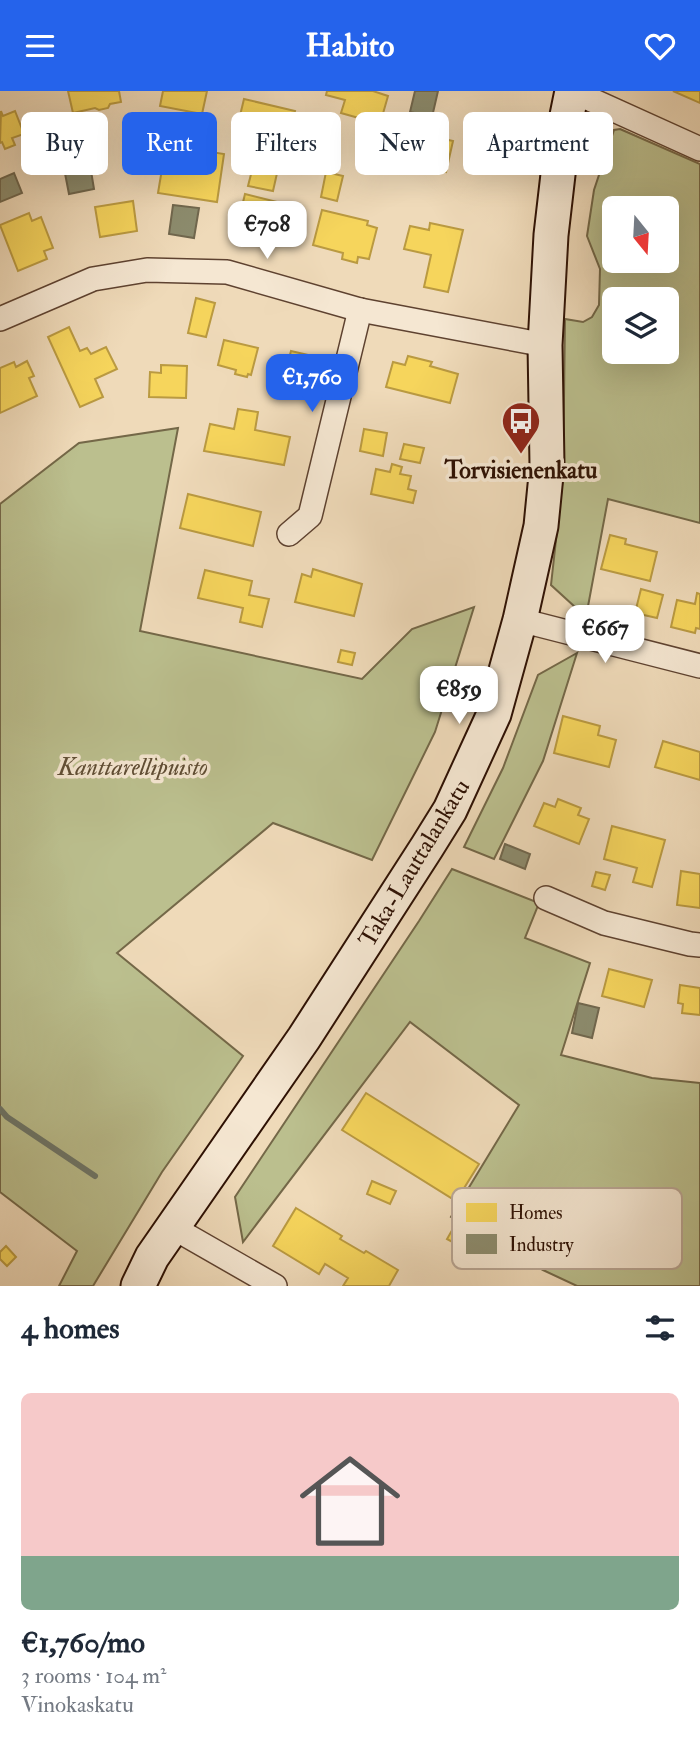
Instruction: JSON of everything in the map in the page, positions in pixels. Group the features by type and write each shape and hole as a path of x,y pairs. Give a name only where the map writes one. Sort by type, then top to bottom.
{"main road":[{"name":"Taka-Lauttalankatu","path":"138,1286 152,1257 304,1038 450,810 494,714 520,621 541,526 547,465 545,345 551,235 562,140 572,91"}],"street":[{"path":"572,91 700,149"},
{"path":"0,319 93,279 146,270 226,272 360,310 545,345"},
{"path":"289,534 310,516 360,310"},
{"path":"520,621 700,666"},
{"path":"546,898 604,923 690,944 700,944"},
{"path":"172,1227 275,1286"}],"green space":[{"path":"620,129 700,164 700,523 608,499 586,617 551,585 563,477 565,319 583,322 592,317 599,305 600,269 587,236 599,175 613,175 614,130"},
{"name":"Kanttarellipuisto","path":"178,428 140,631 362,679 412,629 474,607 435,732 372,860 273,823 117,953 243,1056 162,1172 93,1286 59,1286 77,1251 0,1192 0,504 79,443"},
{"path":"577,653 543,761 494,859 464,847 503,768 538,675"},
{"path":"452,869 539,903 525,938 590,963 561,1055 652,1078 700,1083 700,1286 577,1286 541,1269 682,1269 682,1188 469,1188 519,1105 410,1022 243,1242 235,1197"}],"building: Homes":[{"path":"68,91 119,91 121,102 110,104 108,108 73,112"},
{"path":"163,91 207,91 202,112 160,106"},
{"path":"327,91 373,91 388,96 383,112 355,112 355,117 341,113 345,100 326,95"},
{"path":"673,91 700,91 700,103"},
{"path":"244,99 295,111 295,112 241,112"},
{"path":"1,111 3,116 15,111 21,126 21,135 12,138 15,145 5,149 2,142 0,143"},
{"path":"449,140 453,141 449,159"},
{"path":"217,153 224,154 217,202 158,193 161,175 217,175"},
{"path":"251,175 277,175 273,191 248,186"},
{"path":"325,175 343,176 337,201 321,197"},
{"path":"245,194 297,207 289,239 237,227"},
{"path":"133,201 137,231 100,237 95,207"},
{"path":"322,210 368,221 367,225 377,228 369,259 358,257 357,263 342,259 343,253 313,245"},
{"path":"29,213 32,221 41,217 53,248 44,251 47,259 18,271 0,225"},
{"path":"430,223 463,230 448,292 424,287 431,255 404,249 410,226 429,230"},
{"path":"196,298 215,303 206,337 188,333"},
{"path":"69,327 80,351 87,348 91,354 106,347 117,369 95,379 103,397 80,407 48,337"},
{"path":"224,340 258,348 251,375 248,374 247,377 235,374 236,370 218,365"},
{"path":"291,351 321,358 315,384 284,377"},
{"path":"408,356 432,362 430,366 458,374 450,403 386,387 393,362 405,365"},
{"path":"27,361 34,376 29,378 37,396 0,413 0,368 14,362 16,367"},
{"path":"161,365 187,366 186,398 149,397 150,372 161,373"},
{"path":"238,409 258,412 255,430 290,437 284,465 204,451 210,424 234,429"},
{"path":"364,429 387,433 383,456 360,451"},
{"path":"404,444 424,448 420,463 400,459"},
{"path":"392,464 402,467 400,474 411,476 408,489 416,491 413,503 371,494 376,469 390,472"},
{"path":"188,494 261,512 253,546 180,528"},
{"path":"610,535 626,539 625,544 657,552 650,581 601,569"},
{"path":"313,569 362,584 354,616 295,602 302,574 311,577"},
{"path":"205,570 252,581 249,595 269,599 262,627 240,622 243,608 198,598"},
{"path":"641,589 663,595 657,618 635,613"},
{"path":"697,593 700,594 700,629 696,628 695,633 671,627 677,600 695,604"},
{"path":"341,650 355,653 352,665 338,662"},
{"path":"563,716 600,726 598,735 616,740 609,767 554,753"},
{"path":"663,741 700,752 700,780 655,767"},
{"path":"558,799 581,808 578,815 589,819 579,844 534,826 544,803 555,807"},
{"path":"612,826 665,840 652,887 633,882 637,868 604,859"},
{"path":"681,871 700,874 700,908 677,905"},
{"path":"596,872 610,875 605,890 592,886"},
{"path":"609,969 652,980 644,1007 602,996"},
{"path":"680,985 700,988 700,1015 682,1013 683,1004 678,1003"},
{"path":"366,1093 479,1164 464,1188 452,1188 452,1199 342,1130"},
{"path":"372,1181 396,1191 390,1204 367,1194"},
{"path":"296,1208 342,1236 340,1239 398,1270 389,1286 343,1286 348,1278 325,1264 319,1274 273,1246"},
{"path":"6,1246 16,1257 7,1266 0,1259 0,1252"}],"building: Industry":[{"path":"415,91 438,91 433,112 410,112"},
{"path":"14,173 22,193 0,202 0,179"},
{"path":"65,175 92,175 94,189 69,194"},
{"path":"173,205 199,208 194,238 169,234"},
{"path":"505,844 530,854 525,869 500,859"},
{"path":"578,1003 599,1008 592,1038 572,1033"}],"waterway":[{"path":"0,1109 7,1117 95,1176"}],"place":[{"name":"Torvisienenkatu","path":"521,455"}]}
